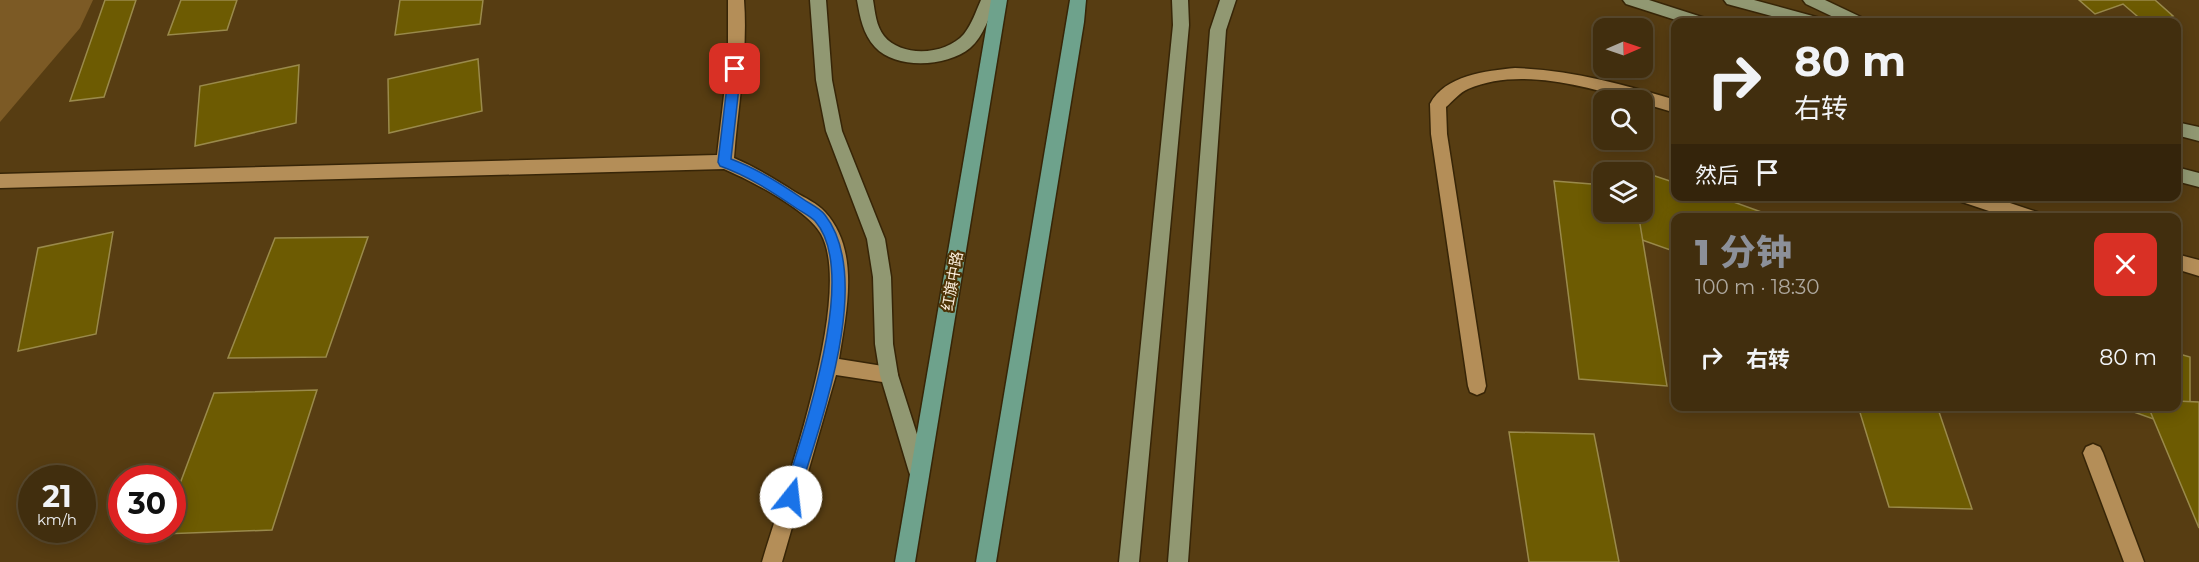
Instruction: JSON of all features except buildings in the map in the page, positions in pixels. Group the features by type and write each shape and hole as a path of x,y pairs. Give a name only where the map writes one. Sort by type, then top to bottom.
{"main road":[{"path":"818,0 824,80 834,131 876,239 882,277 884,344 889,375 919,472"},
{"path":"865,0 873,33 885,46 897,52 922,57 939,55 962,46 996,0"},
{"name":"红旗中路","path":"905,562 996,0"},
{"path":"986,562 1078,0"},
{"path":"1129,562 1181,25 1180,0"},
{"path":"1178,562 1218,30 1227,0"},
{"path":"1631,0 1687,18"},
{"path":"1732,0 1799,18"},
{"path":"1811,0 1849,18"},
{"path":"2181,129 2199,134"},
{"path":"2181,175 2199,180"}],"street":[{"path":"725,162 737,49 738,20 735,0"},
{"path":"1477,386 1439,134 1438,104 1462,85 1504,74 1585,80 1671,106"},
{"path":"0,181 725,162 746,170 819,217 830,235 837,259 839,286 829,366 772,562"},
{"path":"1981,201 2018,213"},
{"path":"2181,263 2199,268"},
{"path":"829,366 889,375"},
{"path":"2093,453 2134,562"}],"shaded area":[{"path":"0,0 93,0 80,28 0,122"}],"route":[{"path":"735,69 725,162 746,170 771,184 819,217 830,235 837,259 839,286 829,366 791,497"}]}
